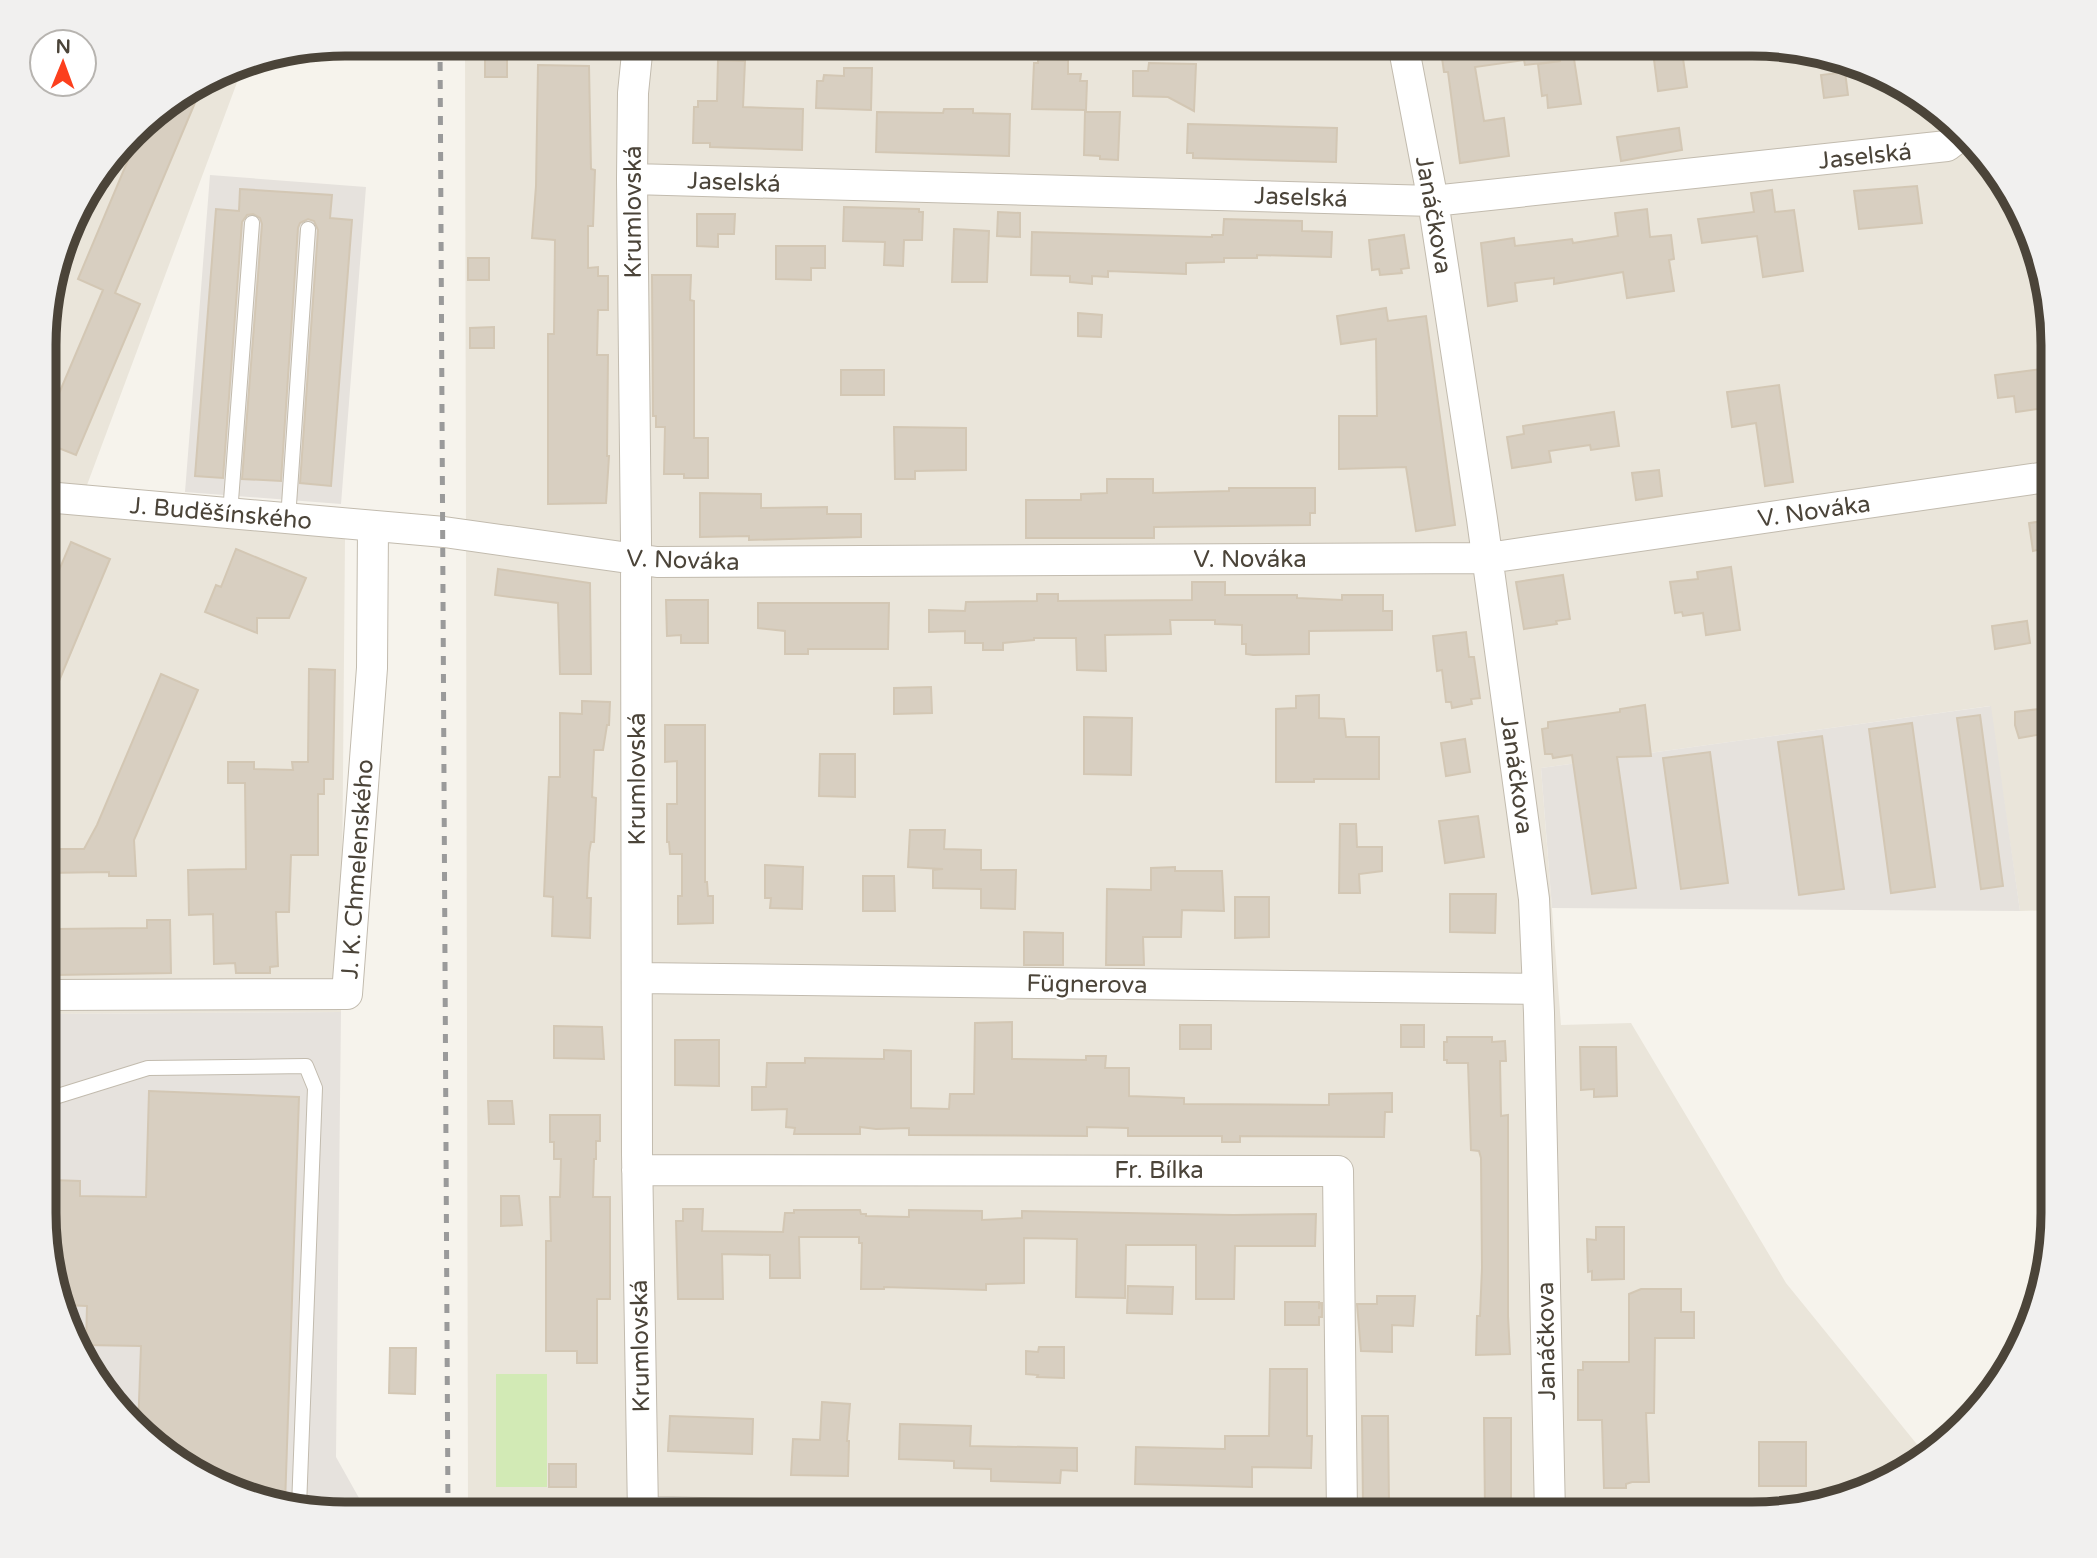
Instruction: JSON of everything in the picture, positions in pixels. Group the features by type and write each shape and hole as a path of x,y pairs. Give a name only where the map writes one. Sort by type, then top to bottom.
{"street":[{"name":"Krumlovská","path":"637,56 633,93 632,179 637,1170 643,1502"},
{"name":"Janáčkova","path":"1405,56 1433,201 1488,558 1534,899 1550,1502"},
{"name":"Jaselská","path":"632,179 1433,201 1947,146 1955,140"},
{"name":"V. Nováka","path":"444,532 636,561 1488,558 2041,478"},
{"name":"J. Buděšínského","path":"56,499 444,532"},
{"name":"J. K. Chmelenského","path":"56,995 347,994 385,528"},
{"name":"Fügnerova","path":"637,978 1537,989"},
{"name":"Fr. Bílka","path":"637,1170 1338,1171 1342,1502"}],"lane":[{"path":"230,514 252,223"},
{"path":"288,519 308,229"},
{"path":"56,1097 148,1068 306,1066 315,1088 299,1498"}],"shaded area":[{"path":"465,56 1790,58 1845,71 1880,86 1928,116 1969,155 1992,185 2011,217 2026,252 2039,307 2041,910 2020,911 1990,706 1541,768 1561,1025 1631,1023 1786,1283 1920,1448 1880,1472 1845,1487 1790,1500 1752,1502 468,1502"},
{"path":"239,76 87,485 345,539 341,1012 56,1014 58,307 71,252 78,235 95,201 116,169 141,141 169,116 201,95"},
{"path":"210,175 366,187 341,504 185,492"},
{"path":"1991,706 2020,911 1552,908 1541,768"},
{"path":"341,1012 336,1457 361,1502 307,1500 252,1487 217,1472 185,1453 155,1430 128,1403 105,1373 86,1341 71,1306 58,1251 56,1014"}],"green space":[{"path":"496,1374 547,1374 547,1487 496,1487"}],"building":[{"path":"485,56 507,56 507,77 485,77"},
{"path":"1442,56 1588,56 1574,59 1581,104 1548,108 1547,95 1542,96 1538,64 1561,61 1525,65 1524,60 1475,67 1484,121 1504,118 1509,156 1460,163 1448,72 1444,72"},
{"path":"1654,56 1683,56 1687,87 1658,91"},
{"path":"1038,59 1068,60 1068,74 1081,74 1080,81 1087,81 1086,110 1032,109 1034,63 1038,63"},
{"path":"718,60 745,61 743,107 803,109 802,150 710,147 710,143 693,143 694,107 698,107 698,101 717,101"},
{"path":"1149,63 1196,64 1194,111 1168,97 1133,96 1133,71 1148,71"},
{"path":"538,65 589,66 591,169 595,170 593,226 588,226 588,268 598,267 598,276 608,276 608,310 598,310 597,355 608,355 609,456 606,503 548,504 548,334 554,334 555,240 532,238 536,186"},
{"path":"844,68 872,68 871,110 816,108 817,81 823,81 824,75 844,76"},
{"path":"1845,72 1848,95 1824,98 1821,75"},
{"path":"197,97 115,293 140,304 76,455 56,447 56,400 103,290 78,279 132,151 169,116"},
{"path":"944,109 973,109 973,113 1010,114 1009,156 876,152 877,112 943,113"},
{"path":"1085,112 1120,112 1118,160 1084,155"},
{"path":"1188,124 1337,128 1336,162 1193,158 1193,153 1187,153"},
{"path":"1679,128 1682,150 1621,161 1617,137"},
{"path":"1917,186 1922,223 1859,229 1854,191"},
{"path":"240,189 332,195 330,218 352,220 331,486 300,483 318,230 314,221 308,219 300,223 298,228 281,481 242,479 262,224 260,218 253,214 247,215 242,222 223,478 195,476 216,209 239,211"},
{"path":"1772,190 1775,212 1794,210 1803,271 1763,277 1757,236 1702,243 1698,219 1754,212 1751,193"},
{"path":"844,207 919,209 919,212 923,212 922,240 904,240 903,266 884,265 885,242 843,241"},
{"path":"1647,209 1650,237 1671,235 1674,259 1669,260 1674,291 1627,298 1623,272 1554,284 1554,278 1515,283 1517,301 1488,306 1481,243 1514,238 1515,246 1572,239 1573,243 1618,236 1615,213"},
{"path":"998,212 1020,213 1020,237 997,236"},
{"path":"697,214 735,214 734,234 718,234 718,247 697,246"},
{"path":"1224,219 1302,221 1302,231 1332,232 1331,257 1257,255 1257,258 1224,258 1224,262 1186,263 1186,274 1108,271 1108,277 1092,276 1092,284 1070,282 1070,276 1031,275 1032,232 1212,237 1223,235"},
{"path":"954,229 989,231 987,282 952,282"},
{"path":"1404,235 1409,268 1401,269 1402,273 1380,275 1379,269 1372,270 1369,240"},
{"path":"776,246 825,246 825,268 811,268 811,280 776,279"},
{"path":"468,258 489,258 489,280 468,280"},
{"path":"652,275 691,275 690,300 694,301 694,438 708,438 708,478 684,478 684,474 664,474 665,427 656,427 656,416 653,416"},
{"path":"1386,308 1388,321 1426,316 1455,525 1416,531 1406,467 1339,469 1339,416 1377,416 1376,339 1341,344 1337,316"},
{"path":"1078,313 1102,315 1101,337 1078,336"},
{"path":"494,327 494,348 470,348 470,328"},
{"path":"2041,369 2041,409 2016,412 2014,396 1998,398 1995,375"},
{"path":"841,370 884,370 884,395 841,395"},
{"path":"1779,385 1793,482 1765,486 1756,423 1732,427 1727,392"},
{"path":"1614,412 1619,446 1591,450 1590,445 1549,451 1551,462 1512,468 1507,437 1524,434 1523,426"},
{"path":"894,427 966,428 966,470 915,471 915,479 895,479"},
{"path":"1659,470 1662,496 1636,500 1632,473"},
{"path":"1107,479 1153,479 1153,493 1229,491 1229,488 1315,488 1315,513 1310,513 1310,525 1154,527 1154,538 1026,538 1026,500 1081,500 1081,494 1107,493"},
{"path":"700,493 761,494 761,508 827,507 827,514 861,514 861,537 749,540 749,536 700,537"},
{"path":"2041,522 2041,549 2033,551 2029,523"},
{"path":"71,542 110,559 56,688 56,577"},
{"path":"236,549 306,578 289,618 257,618 257,633 205,612 216,585 221,587"},
{"path":"1731,567 1740,630 1706,635 1703,613 1683,616 1682,612 1675,613 1670,582 1698,579 1697,572"},
{"path":"498,569 590,583 591,674 560,674 558,603 495,595"},
{"path":"1563,575 1570,619 1556,621 1557,624 1524,629 1516,582"},
{"path":"1192,582 1225,582 1225,595 1297,595 1297,598 1342,600 1342,595 1383,595 1383,611 1392,611 1392,630 1309,631 1309,654 1253,655 1246,654 1246,644 1242,644 1242,625 1215,624 1215,620 1170,620 1171,634 1105,635 1106,671 1077,670 1076,638 1034,638 1003,643 1003,650 983,650 983,643 965,643 965,631 929,632 929,610 965,611 966,602 1037,601 1037,594 1058,594 1058,601 1192,600"},
{"path":"666,600 708,600 708,643 681,643 681,635 667,636"},
{"path":"758,603 889,603 888,649 808,649 808,654 785,654 785,631 758,628"},
{"path":"2027,621 2030,643 1995,649 1992,626"},
{"path":"1466,632 1469,657 1474,657 1480,698 1471,699 1472,704 1452,708 1451,702 1446,702 1442,670 1437,671 1433,636"},
{"path":"309,669 335,670 333,779 324,779 324,794 318,794 318,855 291,855 289,912 276,912 278,966 270,967 270,973 236,973 235,963 214,964 213,914 189,915 188,870 246,869 245,783 228,783 228,762 254,762 254,769 293,770 292,762 308,762"},
{"path":"161,674 198,690 134,840 136,876 109,876 109,872 56,873 56,849 84,849 97,825"},
{"path":"931,687 932,713 894,714 894,688"},
{"path":"1319,695 1319,718 1344,719 1346,737 1379,737 1379,779 1276,782 1276,709 1296,708 1296,696"},
{"path":"582,701 610,702 609,725 603,750 594,750 594,842 591,842 589,853 587,898 591,898 590,938 552,936 553,897 544,896 549,777 560,777 560,713 582,714"},
{"path":"1645,705 1651,756 1617,757 1636,888 1592,894 1572,755 1553,758 1552,754 1545,754 1542,729 1548,728 1548,722 1620,712 1620,709"},
{"path":"2039,709 2041,734 2019,738 2015,712"},
{"path":"1980,715 2003,886 1981,889 1957,718"},
{"path":"1084,717 1132,718 1131,775 1084,774"},
{"path":"1912,723 1935,887 1891,893 1869,729"},
{"path":"665,725 705,725 705,882 708,896 713,896 713,923 678,924 678,896 682,896 682,854 670,854 667,842 667,804 677,804 677,761 665,762"},
{"path":"1822,736 1844,889 1799,895 1778,742"},
{"path":"1465,739 1470,772 1446,776 1441,743"},
{"path":"1710,752 1728,883 1681,889 1663,758"},
{"path":"820,754 855,754 855,797 819,796"},
{"path":"1478,816 1484,857 1445,863 1439,821"},
{"path":"1340,824 1356,824 1357,847 1382,847 1382,871 1359,874 1360,893 1339,893"},
{"path":"910,830 945,830 944,849 981,850 981,870 1016,870 1015,909 981,908 981,889 933,888 933,870 943,869 908,867"},
{"path":"765,865 803,867 802,909 770,908 771,898 765,898"},
{"path":"1175,867 1175,871 1222,871 1224,911 1182,910 1181,937 1143,937 1144,965 1106,965 1107,889 1151,890 1151,868"},
{"path":"863,876 894,876 895,911 863,911"},
{"path":"1450,894 1496,894 1495,933 1450,932"},
{"path":"1235,897 1269,897 1269,937 1235,938"},
{"path":"147,920 170,920 171,973 56,975 56,929 147,928"},
{"path":"1024,932 1063,933 1063,965 1024,965"},
{"path":"1012,1022 1012,1059 1086,1060 1086,1056 1106,1056 1105,1068 1129,1068 1129,1096 1184,1098 1184,1104 1329,1105 1329,1094 1392,1093 1392,1112 1385,1112 1384,1137 1240,1136 1240,1142 1222,1142 1222,1136 1128,1136 1128,1128 1087,1127 1087,1136 909,1135 909,1128 860,1127 860,1134 794,1134 795,1128 786,1127 787,1109 752,1110 752,1087 766,1087 767,1063 805,1063 805,1058 884,1059 884,1050 911,1051 911,1108 949,1109 950,1094 974,1094 975,1023"},
{"path":"1180,1025 1211,1025 1211,1049 1180,1049"},
{"path":"1401,1025 1424,1025 1424,1047 1401,1047"},
{"path":"554,1026 602,1027 604,1059 554,1058"},
{"path":"1447,1037 1492,1037 1492,1042 1505,1041 1506,1061 1500,1061 1501,1116 1508,1115 1510,1354 1476,1355 1482,1268 1481,1158 1479,1151 1471,1150 1468,1063 1447,1063 1447,1060 1444,1060 1444,1042 1447,1042"},
{"path":"675,1040 719,1040 719,1086 675,1085"},
{"path":"1580,1047 1616,1047 1617,1096 1594,1097 1594,1089 1581,1090"},
{"path":"149,1091 299,1097 285,1495 252,1487 217,1472 169,1442 141,1417 139,1414 141,1346 88,1345 86,1341 87,1306 71,1305 58,1251 56,1180 80,1181 80,1196 146,1197"},
{"path":"488,1101 512,1101 514,1124 489,1124"},
{"path":"550,1115 600,1115 600,1141 596,1141 594,1159 593,1197 610,1197 610,1299 597,1299 597,1363 577,1363 577,1351 546,1351 546,1241 551,1241 550,1197 560,1197 561,1159 554,1159 554,1142 550,1142"},
{"path":"501,1196 519,1196 522,1225 501,1226"},
{"path":"683,1209 703,1209 702,1231 783,1232 785,1213 794,1213 794,1210 860,1210 861,1214 866,1216 909,1217 909,1210 982,1211 982,1220 1022,1218 1022,1211 1316,1214 1315,1246 1235,1246 1234,1299 1196,1299 1196,1245 1126,1245 1125,1298 1076,1297 1077,1239 1024,1238 1024,1283 986,1284 986,1290 884,1287 861,1289 862,1243 859,1243 859,1237 799,1237 800,1278 770,1278 770,1255 722,1254 723,1299 678,1299 676,1221 683,1221"},
{"path":"1596,1227 1624,1227 1624,1279 1592,1280 1592,1271 1588,1272 1587,1239 1596,1240"},
{"path":"1128,1286 1173,1287 1172,1314 1127,1313"},
{"path":"1641,1289 1681,1289 1681,1312 1694,1312 1694,1338 1655,1338 1654,1413 1646,1413 1649,1482 1632,1482 1626,1484 1626,1488 1604,1488 1602,1420 1578,1420 1578,1370 1583,1370 1583,1362 1629,1362 1629,1294"},
{"path":"1377,1296 1415,1296 1413,1326 1392,1325 1392,1352 1361,1351 1357,1304 1377,1304"},
{"path":"1285,1302 1319,1302 1319,1309 1322,1303 1319,1325 1285,1325"},
{"path":"1039,1347 1064,1347 1064,1378 1026,1374 1026,1351 1038,1352"},
{"path":"390,1348 416,1348 415,1394 389,1393"},
{"path":"1270,1369 1307,1369 1307,1436 1312,1436 1311,1468 1252,1467 1252,1487 1135,1484 1136,1447 1225,1449 1225,1436 1269,1436"},
{"path":"822,1402 850,1404 848,1476 791,1475 793,1439 820,1440"},
{"path":"670,1416 753,1419 752,1454 668,1451"},
{"path":"1362,1416 1388,1416 1389,1502 1363,1502"},
{"path":"1484,1418 1511,1418 1511,1502 1485,1502"},
{"path":"900,1424 971,1426 970,1446 1077,1448 1077,1471 1061,1470 1060,1483 991,1481 991,1469 954,1468 954,1461 899,1459"},
{"path":"1759,1442 1806,1442 1806,1486 1759,1486"},
{"path":"549,1464 576,1464 576,1487 549,1487"}],"railway":[{"path":"440,56 448,1502"}]}
